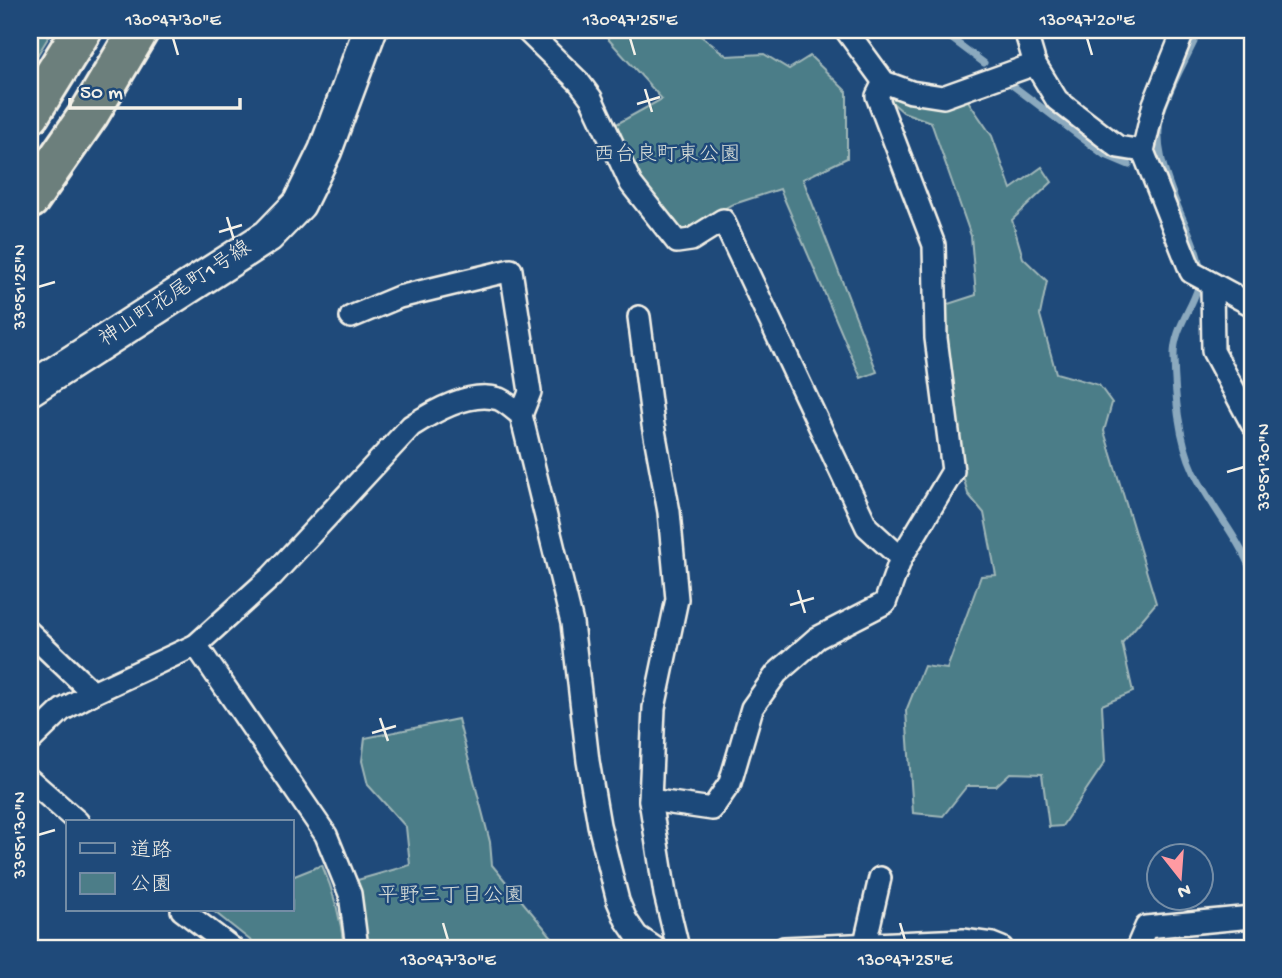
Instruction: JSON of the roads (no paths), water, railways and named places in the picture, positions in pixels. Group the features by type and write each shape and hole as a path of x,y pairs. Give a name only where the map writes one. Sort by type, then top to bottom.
{"highway":[{"path":"30,114 82,30"},
{"path":"40,186 89,114 139,30"}],"street":[{"name":"神山町花尾町1号線","path":"30,389 268,236 299,204 326,151 370,30"},
{"path":"526,30 579,82 591,98 631,184 677,242 691,240 723,220 867,527 901,558"},
{"path":"846,30 884,82 911,92 943,97 1035,64"},
{"path":"1025,30 1035,64 1057,100 1118,147 1143,151"},
{"path":"1182,30 1154,104 1143,151 1204,280 1213,351 1252,424"},
{"path":"650,800 712,809 730,783 752,708 777,673 817,638 885,603 901,558 953,471 936,338 934,245 877,96 884,82"},
{"path":"351,317 400,298 511,270 530,392 521,415 572,623 588,761 599,825 618,901 626,920 637,936 655,948"},
{"path":"1204,280 1252,305"},
{"path":"639,317 653,425 669,512 677,599 654,708 650,800 664,894 678,948"},
{"path":"30,741 62,710 196,645 271,577 411,426 439,408 471,398 499,399 521,415"},
{"path":"30,633 93,693"},
{"path":"196,645 326,835 350,894 357,948"},
{"path":"30,780 76,820"},
{"path":"865,943 880,878"},
{"path":"185,912 232,948"},
{"path":"1137,948 1146,927 1252,917"},
{"path":"784,948 963,940 1002,948"}],"waterway":[{"path":"940,30 984,63"},
{"path":"1196,30 1194,42 1164,106 1159,126 1165,170 1195,247 1200,274 1198,286 1175,344 1177,401 1184,445 1194,472 1252,573"},
{"path":"1012,85 1103,154 1129,165"}],"park label":[{"name":"西台良町東公園","path":"667,156"},
{"name":"平野三丁目公園","path":"451,897"}]}
